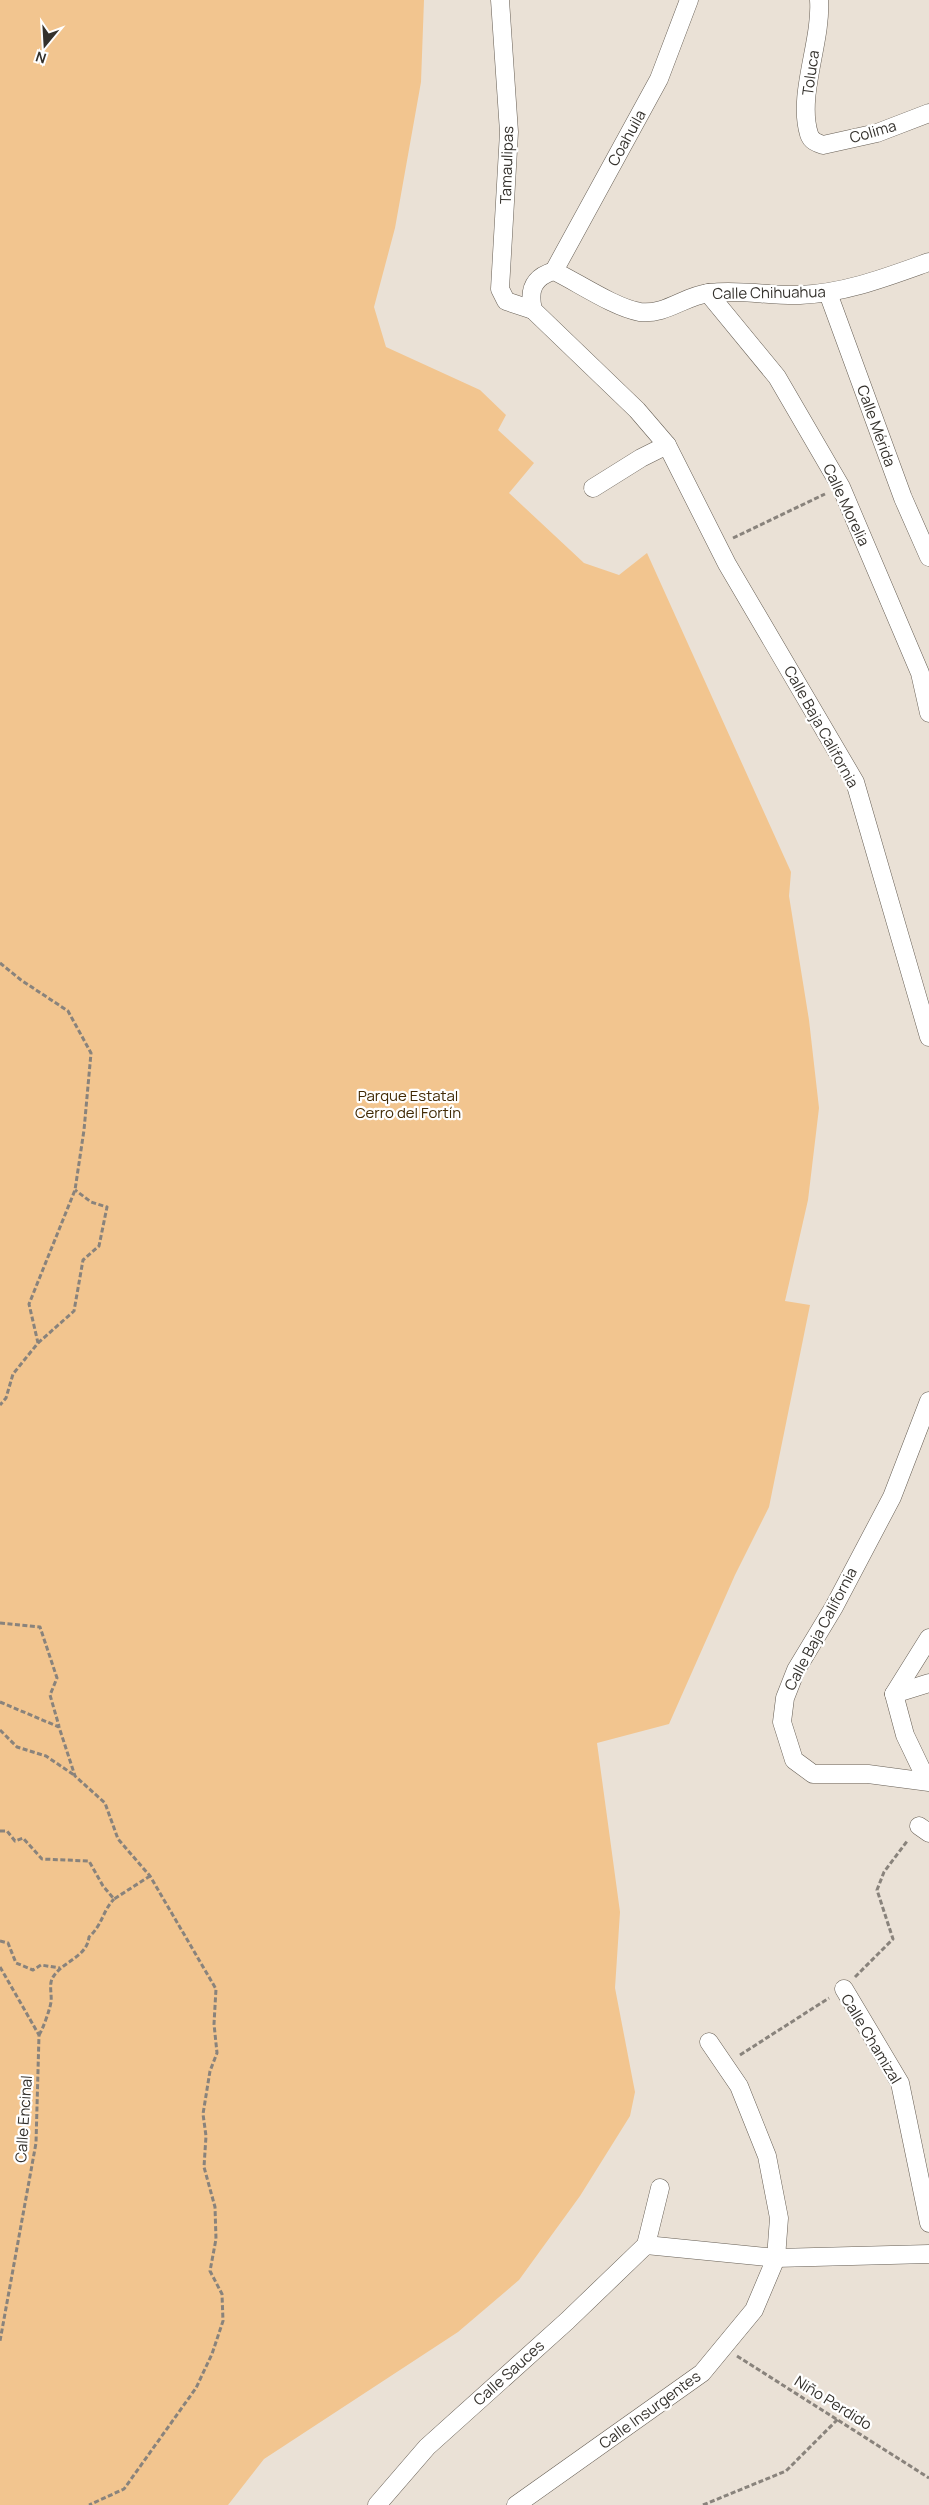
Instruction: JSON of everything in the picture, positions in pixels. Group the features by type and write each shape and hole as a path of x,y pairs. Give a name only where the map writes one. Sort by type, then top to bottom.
{"street":[{"name":"Tamaulipas","path":"500,0 509,132 500,289 506,301 533,310"},
{"name":"Coahuila","path":"554,271 659,79 689,0"},
{"name":"Toluca","path":"816,143 809,136 806,109 819,0"},
{"name":"Colima","path":"816,143 823,145 878,133 929,114"},
{"name":"Calle Chihuahua","path":"554,271 618,304 639,312 660,311 708,293 799,295 828,293 887,279 929,262"},
{"path":"533,310 530,299 532,284 542,274 554,271"},
{"name":"Calle Morelia","path":"708,293 776,377 841,487 920,673 929,714"},
{"name":"Calle Mérida","path":"828,293 903,498 929,557"},
{"name":"Calle Baja California","path":"533,310 637,410 668,445 727,564 855,782 929,1037"},
{"path":"593,488 641,458 668,445"},
{"name":"Calle Baja California","path":"928,1782 868,1774 813,1774 794,1760 782,1722 784,1698 796,1670 834,1607 892,1496 929,1401"},
{"path":"928,1782 904,1735 894,1694 929,1638"},
{"path":"894,1694 929,1683"},
{"name":"Calle Chamizal","path":"844,1989 900,2083 929,2223"},
{"name":"Calle Insurgentes","path":"516,2505 702,2373 754,2310 776,2258 779,2218 767,2156 739,2086 709,2042"},
{"path":"660,2188 646,2245 776,2258 929,2254"},
{"name":"Calle Sauces","path":"377,2505 427,2447 567,2321 646,2245"}],"path":[{"path":"719,545 841,487"},
{"path":"0,963 21,980 68,1011 91,1053 84,1130 75,1190 29,1304 38,1343"},
{"path":"0,1405 6,1398 13,1374 38,1343 74,1311 83,1260 99,1246 106,1207 91,1202 75,1190"},
{"path":"0,1623 40,1626 56,1678 50,1694 75,1776"},
{"path":"0,1702 59,1726"},
{"path":"0,1730 17,1747 46,1756 75,1776 105,1803 118,1839 150,1876 216,1989 214,2024 217,2053 210,2072 203,2114 206,2136 204,2167 215,2207 216,2239 210,2271 222,2294 223,2321 212,2354 196,2388 124,2490 89,2505"},
{"path":"844,1989 893,1939 877,1890 884,1872 924,1829"},
{"path":"0,1831 7,1831 16,1841 23,1838 42,1858 89,1862 103,1886 114,1899"},
{"path":"39,2035 51,2003 51,1980 60,1968 76,1959 89,1943 89,1937 99,1928 106,1907 114,1899 150,1876"},
{"path":"0,1941 8,1943 16,1964 33,1970 41,1965 60,1968"},
{"path":"0,1967 39,2035"},
{"name":"Calle Chamizal","path":"724,2064 844,1989"},
{"name":"Calle Encinal","path":"0,2341 36,2143 39,2035"},
{"name":"Niño Perdido","path":"724,2348 929,2478"},
{"path":"703,2505 786,2471 838,2419"}],"green space":[{"name":"Parque Estatal Cerro del Fortín","path":"0,0 424,0 421,82 395,228 374,307 386,347 480,390 506,415 498,430 534,463 509,493 584,563 619,575 647,553 791,872 789,896 809,1020 819,1108 808,1200 785,1301 810,1305 769,1507 735,1575 669,1724 597,1743 620,1912 615,1988 635,2092 630,2116 580,2196 519,2280 458,2332 264,2459 228,2505 0,2505"}]}
